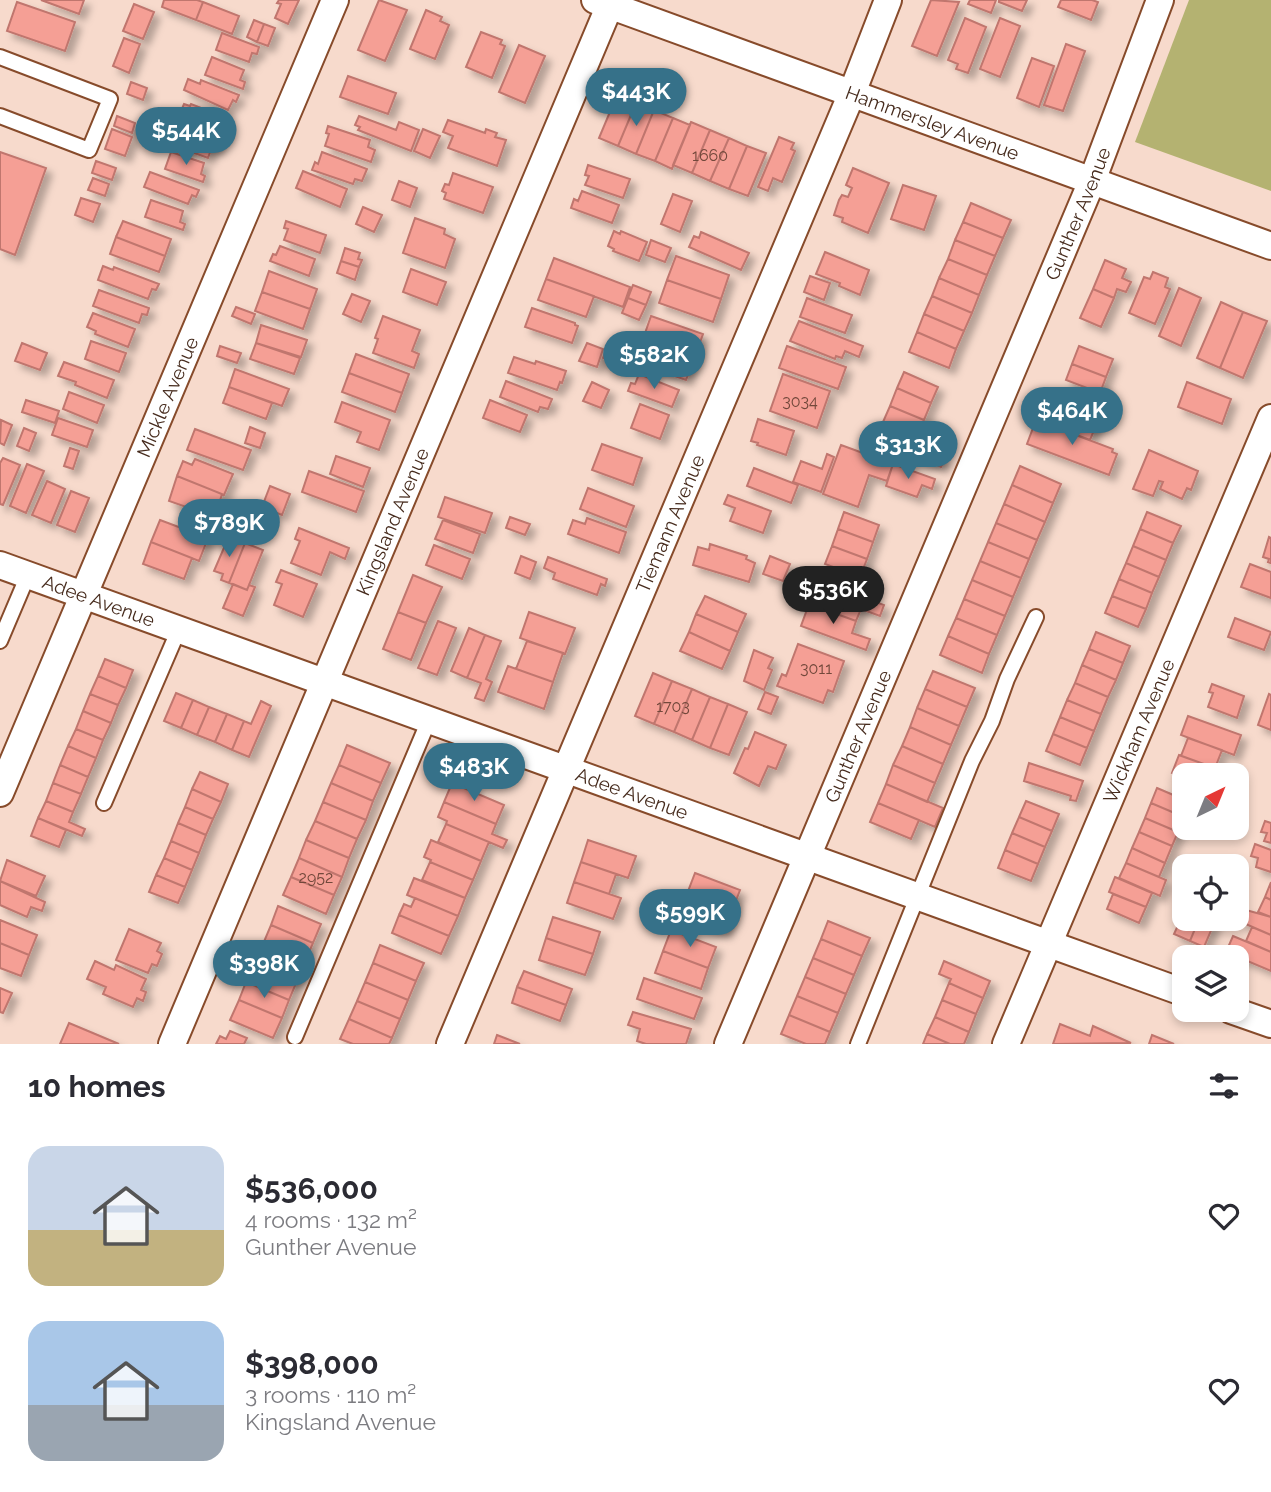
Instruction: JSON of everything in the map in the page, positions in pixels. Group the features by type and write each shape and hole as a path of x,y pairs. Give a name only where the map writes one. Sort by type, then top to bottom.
{"street":[{"name":"Mickle Avenue","path":"0,793 335,0"},
{"name":"Tiemann Avenue","path":"450,1044 852,93 888,0"},
{"name":"Gunther Avenue","path":"728,1044 1092,181 1160,0"},
{"name":"Hammersley Avenue","path":"605,2 1271,246"},
{"name":"Kingsland Avenue","path":"172,1044 325,682 605,2"},
{"name":"Wickham Avenue","path":"1006,1044 1271,418"},
{"name":"Adee Avenue","path":"0,565 1172,988"},
{"path":"1249,1016 1271,1024"}],"lane":[{"path":"0,57 110,99 89,150 0,116"},
{"path":"0,641 28,575"},
{"path":"858,1044 972,761 1036,617"},
{"path":"104,803 179,629"},
{"path":"295,1037 429,720"}],"shaded area":[{"path":"1189,0 1271,0 1271,191 1135,142"}],"building":[{"path":"41,0 84,0 79,14"},
{"path":"164,0 203,2 196,20 162,7"},
{"path":"279,0 299,0 288,24 275,18 281,4 277,3"},
{"path":"379,0 407,10 385,61 358,50"},
{"path":"931,0 959,2 937,56 912,46"},
{"path":"970,0 996,0 991,13 968,4"},
{"path":"999,0 1027,0 1022,11"},
{"path":"1061,0 1098,2 1091,20 1058,7"},
{"path":"17,2 75,22 65,51 7,31"},
{"path":"203,2 239,16 232,34 196,20"},
{"path":"134,4 154,12 143,39 123,31"},
{"path":"426,10 442,17 440,21 449,25 435,59 410,49"},
{"path":"965,18 986,27 968,73 956,69 958,64 948,60"},
{"path":"1000,18 1020,26 1000,77 980,69"},
{"path":"254,20 264,24 257,42 247,37"},
{"path":"264,24 275,28 268,46 257,42"},
{"path":"481,32 502,40 500,44 505,46 492,78 466,67"},
{"path":"222,33 259,47 257,54 252,53 249,62 216,50"},
{"path":"124,38 140,44 129,73 113,66"},
{"path":"1066,44 1085,51 1063,111 1044,105"},
{"path":"519,45 545,56 525,103 499,92"},
{"path":"212,57 244,70 240,80 245,82 243,89 205,75"},
{"path":"1032,58 1054,66 1039,107 1017,98"},
{"path":"348,76 396,93 388,114 340,97"},
{"path":"188,79 200,84 201,80 239,95 228,110 184,90"},
{"path":"131,82 147,88 143,100 127,94"},
{"path":"617,95 636,103 618,146 599,138"},
{"path":"636,103 654,110 636,154 618,146"},
{"path":"184,104 191,104 225,117 221,127 225,129 223,135 178,118"},
{"path":"654,110 673,118 655,161 636,154"},
{"path":"117,116 135,123 132,133 114,126"},
{"path":"359,116 396,130 399,122 419,130 411,151 358,130 360,127 355,125"},
{"path":"673,118 690,125 672,169 655,161"},
{"path":"448,120 485,133 486,129 497,133 495,137 506,140 497,166 448,148 453,136 443,132"},
{"path":"691,122 710,130 692,173 673,165"},
{"path":"170,126 219,142 216,149 212,147 208,158 175,146 177,143 166,139"},
{"path":"328,126 370,140 368,147 375,150 371,162 325,146 329,134 326,133"},
{"path":"112,129 132,137 125,156 105,149"},
{"path":"423,129 440,136 430,158 414,151"},
{"path":"710,130 729,138 710,181 692,173"},
{"path":"779,137 794,143 791,149 795,151 782,182 773,178 768,191 758,187"},
{"path":"729,138 747,146 729,189 710,181"},
{"path":"747,146 766,153 748,196 729,189"},
{"path":"0,152 46,168 15,255 0,249"},
{"path":"171,152 204,163 201,174 205,176 203,182 165,169"},
{"path":"322,152 367,169 362,181 355,179 353,184 312,170 315,162 318,164"},
{"path":"96,161 116,168 112,180 92,173"},
{"path":"588,165 630,179 623,198 585,185 589,176 585,175"},
{"path":"853,168 889,183 868,233 842,222 843,218 834,215 842,195 848,197 852,188 846,185"},
{"path":"303,171 347,189 340,207 296,188"},
{"path":"150,172 199,190 196,197 192,195 188,204 144,187"},
{"path":"453,173 493,187 483,213 444,199 446,193 442,191 445,184 449,185"},
{"path":"93,178 109,184 105,196 88,190"},
{"path":"399,181 417,188 410,207 392,200"},
{"path":"903,185 936,196 924,230 891,219"},
{"path":"582,191 619,205 612,223 571,208 574,199 578,201"},
{"path":"673,194 692,201 680,232 661,224"},
{"path":"81,198 100,204 93,222 75,215"},
{"path":"151,200 183,211 180,222 185,224 183,230 145,217"},
{"path":"971,203 1011,220 1003,238 963,222"},
{"path":"363,207 382,215 374,232 356,224"},
{"path":"415,218 445,229 444,234 455,239 445,268 403,253"},
{"path":"123,221 171,239 165,256 116,237"},
{"path":"286,221 326,235 320,253 284,240 288,229 284,228"},
{"path":"963,222 1003,238 995,256 955,240"},
{"path":"614,231 620,234 621,231 647,242 639,261 613,251 614,249 608,246"},
{"path":"701,232 749,253 741,270 689,247 694,236 699,238"},
{"path":"116,237 165,256 159,272 110,254"},
{"path":"651,240 671,248 665,262 646,255"},
{"path":"955,240 995,256 987,275 948,259"},
{"path":"280,246 315,259 309,276 270,261"},
{"path":"345,248 360,253 358,259 362,260 359,267 341,261"},
{"path":"825,252 869,270 860,295 839,286 840,283 816,274"},
{"path":"676,256 729,275 721,299 667,280"},
{"path":"554,258 630,287 623,307 546,279"},
{"path":"948,259 987,275 979,295 939,278"},
{"path":"1105,260 1126,269 1122,278 1131,282 1126,292 1117,289 1114,298 1093,289"},
{"path":"341,261 359,267 355,280 337,273"},
{"path":"103,266 113,270 114,267 159,284 156,290 152,289 148,299 98,280"},
{"path":"411,269 446,282 437,305 403,292"},
{"path":"269,271 317,289 310,309 262,292"},
{"path":"1153,272 1168,278 1165,287 1170,289 1155,324 1129,313 1144,277 1150,279"},
{"path":"810,276 830,283 824,300 804,292"},
{"path":"939,278 979,295 972,313 932,296"},
{"path":"546,279 594,296 586,317 538,300"},
{"path":"667,280 721,299 713,322 659,303"},
{"path":"633,285 651,292 646,305 628,298"},
{"path":"1179,288 1201,298 1181,346 1159,336"},
{"path":"1093,289 1114,298 1101,327 1080,318"},
{"path":"99,290 149,308 147,315 142,314 139,323 93,306"},
{"path":"262,292 310,309 303,329 255,311"},
{"path":"352,294 370,301 361,322 343,314"},
{"path":"932,296 972,313 964,331 924,314"},
{"path":"628,298 646,305 639,320 622,313"},
{"path":"807,298 852,315 845,333 800,317"},
{"path":"1221,302 1243,312 1220,368 1197,358"},
{"path":"236,307 255,314 251,324 232,316"},
{"path":"532,308 575,323 578,326 572,343 525,327"},
{"path":"1243,312 1267,321 1243,378 1220,368"},
{"path":"93,313 135,329 128,347 95,334 96,331 87,327"},
{"path":"924,314 964,331 956,349 917,332"},
{"path":"383,316 420,330 412,351 419,354 414,368 373,353"},
{"path":"651,316 703,334 695,357 643,339"},
{"path":"799,321 863,346 859,357 845,351 842,358 836,356 835,359 790,341"},
{"path":"261,325 307,340 301,357 256,343"},
{"path":"917,332 956,349 949,368 909,352"},
{"path":"643,339 695,357 686,380 635,362"},
{"path":"91,341 126,353 119,372 85,359"},
{"path":"22,343 47,353 40,370 15,361"},
{"path":"256,343 300,358 294,374 250,359"},
{"path":"587,343 603,349 597,367 579,361"},
{"path":"609,343 627,350 622,365 603,358"},
{"path":"220,346 241,353 237,363 217,356"},
{"path":"787,346 846,367 838,389 779,368"},
{"path":"1079,346 1113,359 1106,377 1072,364"},
{"path":"356,354 409,374 402,393 349,373"},
{"path":"514,357 566,371 562,383 560,382 557,390 508,373"},
{"path":"64,362 114,380 107,398 58,376"},
{"path":"1072,364 1106,377 1100,393 1066,380"},
{"path":"235,369 289,389 282,406 229,387"},
{"path":"904,372 938,387 931,403 897,388"},
{"path":"349,373 402,393 395,412 342,392"},
{"path":"639,374 679,390 672,407 628,391"},
{"path":"783,374 830,391 817,428 770,411"},
{"path":"506,381 552,399 548,409 540,407 538,412 500,397"},
{"path":"592,382 609,390 601,408 583,401"},
{"path":"1187,382 1231,399 1222,424 1178,407"},
{"path":"229,387 272,403 266,419 223,403"},
{"path":"897,388 931,403 924,420 890,406"},
{"path":"69,392 104,405 97,423 63,409"},
{"path":"1046,395 1100,416 1090,440 1036,420"},
{"path":"26,400 59,411 55,423 22,412"},
{"path":"490,400 527,415 520,432 483,418"},
{"path":"342,402 390,420 379,450 357,442 361,432 335,422"},
{"path":"640,404 669,415 660,439 631,428"},
{"path":"890,406 924,420 917,437 883,422"},
{"path":"58,418 93,430 87,447 52,435"},
{"path":"758,419 794,431 786,455 751,441"},
{"path":"1,420 12,425 4,445 0,443"},
{"path":"1036,420 1113,449 1112,452 1117,454 1109,475 1027,444"},
{"path":"883,422 917,437 909,454 875,439"},
{"path":"250,427 265,433 260,448 245,443"},
{"path":"24,428 36,433 29,451 17,446"},
{"path":"195,429 251,450 243,470 187,450"},
{"path":"602,444 642,458 633,485 592,470"},
{"path":"841,445 893,464 887,481 869,475 858,507 823,494"},
{"path":"70,448 79,451 73,469 64,466"},
{"path":"920,448 945,459 941,467 916,456"},
{"path":"1149,450 1198,471 1191,490 1187,488 1182,499 1160,489 1163,482 1159,481 1153,496 1133,489"},
{"path":"827,454 834,457 821,492 793,482 801,461 822,469"},
{"path":"336,456 370,468 363,487 330,474"},
{"path":"3,458 20,465 3,505 0,504 0,463"},
{"path":"195,459 233,474 224,495 177,476 183,461 192,465"},
{"path":"27,464 44,471 26,513 10,506"},
{"path":"893,464 935,479 932,489 922,485 917,497 886,486"},
{"path":"1020,466 1061,484 1053,503 1012,485"},
{"path":"754,468 798,485 791,503 747,486"},
{"path":"309,471 364,491 356,512 302,492"},
{"path":"177,476 222,494 215,517 169,501"},
{"path":"47,481 65,489 51,523 32,515"},
{"path":"1012,485 1053,503 1045,522 1004,504"},
{"path":"270,486 290,494 282,515 262,507"},
{"path":"588,488 634,506 626,527 580,509"},
{"path":"71,491 89,498 75,532 57,525"},
{"path":"728,495 771,511 763,533 730,521 735,508 724,504"},
{"path":"445,497 492,513 485,533 438,517"},
{"path":"1004,504 1045,522 1037,540 996,523"},
{"path":"844,512 879,525 873,542 838,529"},
{"path":"1147,512 1181,526 1173,543 1140,529"},
{"path":"510,517 530,524 525,535 506,528"},
{"path":"587,518 626,532 619,553 568,534 573,520 585,524"},
{"path":"160,520 208,538 199,561 151,542"},
{"path":"443,520 480,534 473,553 435,539"},
{"path":"996,523 1037,540 1029,559 988,542"},
{"path":"299,528 349,548 345,559 330,552 321,575 291,563 300,541 295,539"},
{"path":"838,529 873,542 867,559 832,546"},
{"path":"1140,529 1173,543 1166,560 1133,546"},
{"path":"229,536 245,543 229,583 221,580 223,574 214,571"},
{"path":"1269,537 1271,538 1271,563 1263,557"},
{"path":"151,542 192,558 184,579 143,564"},
{"path":"988,542 1029,559 1021,578 980,561"},
{"path":"245,543 263,550 247,590 229,583"},
{"path":"710,544 747,556 746,559 755,563 749,582 693,565 698,547 709,550"},
{"path":"434,545 470,559 462,579 426,565"},
{"path":"832,546 867,559 860,577 825,564"},
{"path":"1133,546 1166,560 1159,577 1126,563"},
{"path":"521,556 536,562 530,579 515,573"},
{"path":"770,556 790,564 783,581 763,574"},
{"path":"548,557 607,579 605,586 601,584 597,595 553,579 555,573 544,568"},
{"path":"980,561 1021,578 1013,597 972,580"},
{"path":"1126,563 1159,577 1152,593 1119,579"},
{"path":"1250,564 1271,572 1271,598 1241,587"},
{"path":"281,570 317,584 303,617 274,605 282,584 276,582"},
{"path":"413,575 442,587 426,623 398,612"},
{"path":"1119,579 1152,593 1146,609 1112,596"},
{"path":"972,580 1013,597 1005,616 964,599"},
{"path":"818,581 884,605 880,616 861,609 856,621 809,604"},
{"path":"233,584 247,590 249,585 255,587 243,616 223,608"},
{"path":"705,596 746,614 738,632 696,614"},
{"path":"1112,596 1146,609 1138,627 1105,613"},
{"path":"964,599 1005,616 997,635 956,618"},
{"path":"809,604 856,621 852,633 870,639 866,650 801,626"},
{"path":"398,612 426,623 411,660 383,649"},
{"path":"529,612 575,628 565,654 520,638"},
{"path":"696,614 738,632 730,651 689,632"},
{"path":"956,618 997,635 989,654 948,636"},
{"path":"1235,618 1271,632 1264,650 1228,637"},
{"path":"438,621 456,628 437,675 418,668"},
{"path":"469,628 485,635 467,678 451,671"},
{"path":"689,632 730,651 722,669 680,651"},
{"path":"1096,632 1130,646 1123,663 1089,649"},
{"path":"485,635 501,641 486,679 492,682 484,701 475,698 481,683 467,678"},
{"path":"948,636 989,654 982,673 940,655"},
{"path":"527,641 563,653 553,682 516,669"},
{"path":"798,644 844,661 833,692 828,690 823,703 777,686 782,674 786,676"},
{"path":"1089,649 1123,663 1116,680 1082,665"},
{"path":"754,650 773,658 768,668 772,670 764,690 744,681"},
{"path":"105,659 133,670 126,688 98,676"},
{"path":"1082,665 1116,680 1108,697 1075,683"},
{"path":"508,666 553,682 544,709 498,692"},
{"path":"933,671 975,688 967,707 925,689"},
{"path":"653,673 672,681 654,724 635,716"},
{"path":"98,676 126,688 118,705 90,694"},
{"path":"672,681 692,689 674,732 654,724"},
{"path":"1075,683 1108,697 1101,714 1067,700"},
{"path":"1212,684 1244,696 1237,718 1208,707 1213,693 1209,692"},
{"path":"692,689 710,697 692,740 674,732"},
{"path":"925,689 967,707 959,726 917,708"},
{"path":"765,692 778,697 771,714 758,709"},
{"path":"176,693 193,700 181,728 164,721"},
{"path":"90,694 118,705 111,723 83,711"},
{"path":"1269,694 1271,695 1271,730 1258,725"},
{"path":"710,697 728,704 710,748 692,740"},
{"path":"193,700 209,707 197,735 181,728"},
{"path":"1067,700 1101,714 1094,731 1060,717"},
{"path":"261,701 271,706 249,757 232,750 244,721 251,724"},
{"path":"728,704 747,712 729,755 710,748"},
{"path":"209,707 227,714 215,742 197,735"},
{"path":"917,708 959,726 951,745 910,727"},
{"path":"83,711 111,723 103,740 76,729"},
{"path":"227,714 244,721 232,750 215,742"},
{"path":"1188,716 1241,735 1234,755 1181,735"},
{"path":"1060,717 1094,731 1087,748 1053,734"},
{"path":"910,727 951,745 943,764 902,746"},
{"path":"76,729 103,740 96,758 68,746"},
{"path":"755,732 786,745 776,769 768,766 759,786 734,773"},
{"path":"1053,734 1087,748 1080,765 1046,751"},
{"path":"1188,738 1222,750 1217,763 1201,763 1181,756"},
{"path":"347,745 390,763 381,783 339,765"},
{"path":"68,746 96,758 88,777 60,765"},
{"path":"902,746 943,764 935,783 893,765"},
{"path":"1179,755 1201,763 1176,763"},
{"path":"1029,763 1083,781 1076,801 1070,800 1071,796 1024,781"},
{"path":"60,765 88,777 81,794 53,783"},
{"path":"339,765 381,783 373,801 331,783"},
{"path":"893,765 935,783 927,802 886,784"},
{"path":"200,772 228,784 221,802 192,789"},
{"path":"53,783 81,794 73,812 46,801"},
{"path":"331,783 373,801 366,820 323,802"},
{"path":"452,783 504,805 496,824 444,802"},
{"path":"886,784 943,808 935,827 878,803"},
{"path":"1157,788 1172,794 1172,812 1151,803"},
{"path":"192,789 221,802 213,819 185,807"},
{"path":"46,801 73,812 69,822 85,829 82,836 38,818"},
{"path":"1026,801 1059,814 1052,831 1019,817"},
{"path":"323,802 366,820 357,839 315,821"},
{"path":"444,802 496,824 492,834 507,840 503,848 446,824 447,821 438,817"},
{"path":"878,803 919,820 911,839 870,822"},
{"path":"1151,803 1172,812 1172,829 1145,818"},
{"path":"185,807 213,819 206,835 178,823"},
{"path":"1019,817 1052,831 1045,847 1012,833"},
{"path":"38,818 66,830 59,847 31,836"},
{"path":"1145,818 1172,829 1172,840 1175,840 1172,846 1139,832"},
{"path":"315,821 357,839 349,858 306,840"},
{"path":"1265,821 1271,823 1271,843 1264,841 1267,833 1261,832"},
{"path":"178,823 206,835 199,853 171,841"},
{"path":"446,824 489,842 481,861 438,842"},
{"path":"1139,832 1172,846 1165,863 1132,848"},
{"path":"1012,833 1045,847 1038,864 1005,850"},
{"path":"306,840 349,858 342,877 299,858"},
{"path":"431,840 481,861 473,880 424,857"},
{"path":"588,840 636,856 628,878 581,862"},
{"path":"171,841 199,853 192,870 164,858"},
{"path":"1255,844 1271,850 1271,872 1256,867 1258,858 1251,856"},
{"path":"1132,848 1165,863 1159,877 1126,863"},
{"path":"1005,850 1038,864 1031,881 998,868"},
{"path":"164,858 192,870 185,887 156,875"},
{"path":"299,858 342,877 334,895 291,877"},
{"path":"7,860 45,876 36,896 0,881"},
{"path":"430,862 473,880 465,898 422,880"},
{"path":"581,862 616,874 609,894 574,882"},
{"path":"1126,863 1166,880 1160,896 1119,878"},
{"path":"695,873 740,890 732,911 687,894"},
{"path":"156,875 185,887 178,903 149,892"},
{"path":"291,877 334,895 326,914 283,895"},
{"path":"1115,877 1152,893 1146,907 1109,892"},
{"path":"414,878 465,898 458,916 407,895"},
{"path":"0,881 45,902 42,911 31,907 27,917 0,905"},
{"path":"574,882 621,898 613,919 567,903"},
{"path":"1271,882 1271,900 1265,897"},
{"path":"687,894 732,911 725,932 679,916"},
{"path":"1113,894 1146,907 1139,923 1107,909"},
{"path":"1265,897 1271,900 1271,917 1258,912"},
{"path":"415,898 458,916 449,936 399,915 404,904 411,907"},
{"path":"278,906 321,924 313,943 271,925"},
{"path":"1249,911 1271,917 1271,935 1249,925"},
{"path":"399,915 449,936 441,954 392,933"},
{"path":"553,917 600,932 593,954 546,938"},
{"path":"0,920 37,935 29,955 0,943"},
{"path":"828,921 870,938 862,956 821,939"},
{"path":"271,925 313,943 305,962 263,944"},
{"path":"1252,927 1271,935 1271,952 1246,941"},
{"path":"129,929 161,943 157,951 162,954 157,966 152,964 148,973 116,960"},
{"path":"671,930 716,947 708,968 663,951"},
{"path":"1175,931 1194,931 1190,941 1174,934"},
{"path":"1194,931 1211,931 1205,945 1190,941"},
{"path":"1233,936 1271,952 1271,971 1249,962 1249,945 1229,945"},
{"path":"546,938 593,954 585,975 539,960"},
{"path":"821,939 862,956 854,975 813,958"},
{"path":"0,943 29,955 21,976 0,968"},
{"path":"263,944 305,962 297,981 254,963"},
{"path":"380,945 424,963 416,981 373,963"},
{"path":"663,951 708,968 701,989 655,973"},
{"path":"813,958 854,975 846,994 805,977"},
{"path":"95,961 114,970 116,965 146,979 141,990 146,992 143,1001 137,998 133,1007 103,994 106,987 87,979"},
{"path":"944,961 990,981 983,998 949,983 951,979 939,974"},
{"path":"254,963 297,981 289,1000 246,982"},
{"path":"373,963 416,981 408,1000 365,982"},
{"path":"524,971 572,989 566,1005 517,987"},
{"path":"805,977 846,994 838,1013 797,996"},
{"path":"644,978 702,998 694,1019 637,999"},
{"path":"246,982 289,1000 282,1018 239,1000"},
{"path":"365,982 408,1000 400,1019 357,1001"},
{"path":"949,983 983,998 976,1014 942,1000"},
{"path":"517,987 566,1005 560,1021 512,1003"},
{"path":"0,988 12,993 3,1013 0,1012"},
{"path":"797,996 838,1013 830,1032 789,1015"},
{"path":"239,1000 282,1018 273,1038 230,1020"},
{"path":"942,1000 976,1014 969,1032 935,1017"},
{"path":"357,1001 400,1019 392,1038 349,1019"},
{"path":"633,1012 691,1029 686,1044 646,1044 637,1041 640,1029 628,1025"},
{"path":"789,1015 830,1032 825,1044 806,1044 781,1034"},
{"path":"935,1017 969,1032 964,1044 950,1044 927,1034"},
{"path":"349,1019 392,1038 389,1044 353,1044 340,1039"},
{"path":"69,1023 119,1044 60,1044"},
{"path":"1060,1024 1090,1036 1093,1026 1131,1043 1053,1044"},
{"path":"230,1031 247,1038 244,1044 216,1044 220,1036 226,1039"},
{"path":"927,1034 950,1044 923,1044"},
{"path":"497,1035 520,1044 494,1044"},
{"path":"1152,1035 1174,1044 1149,1044"}]}
